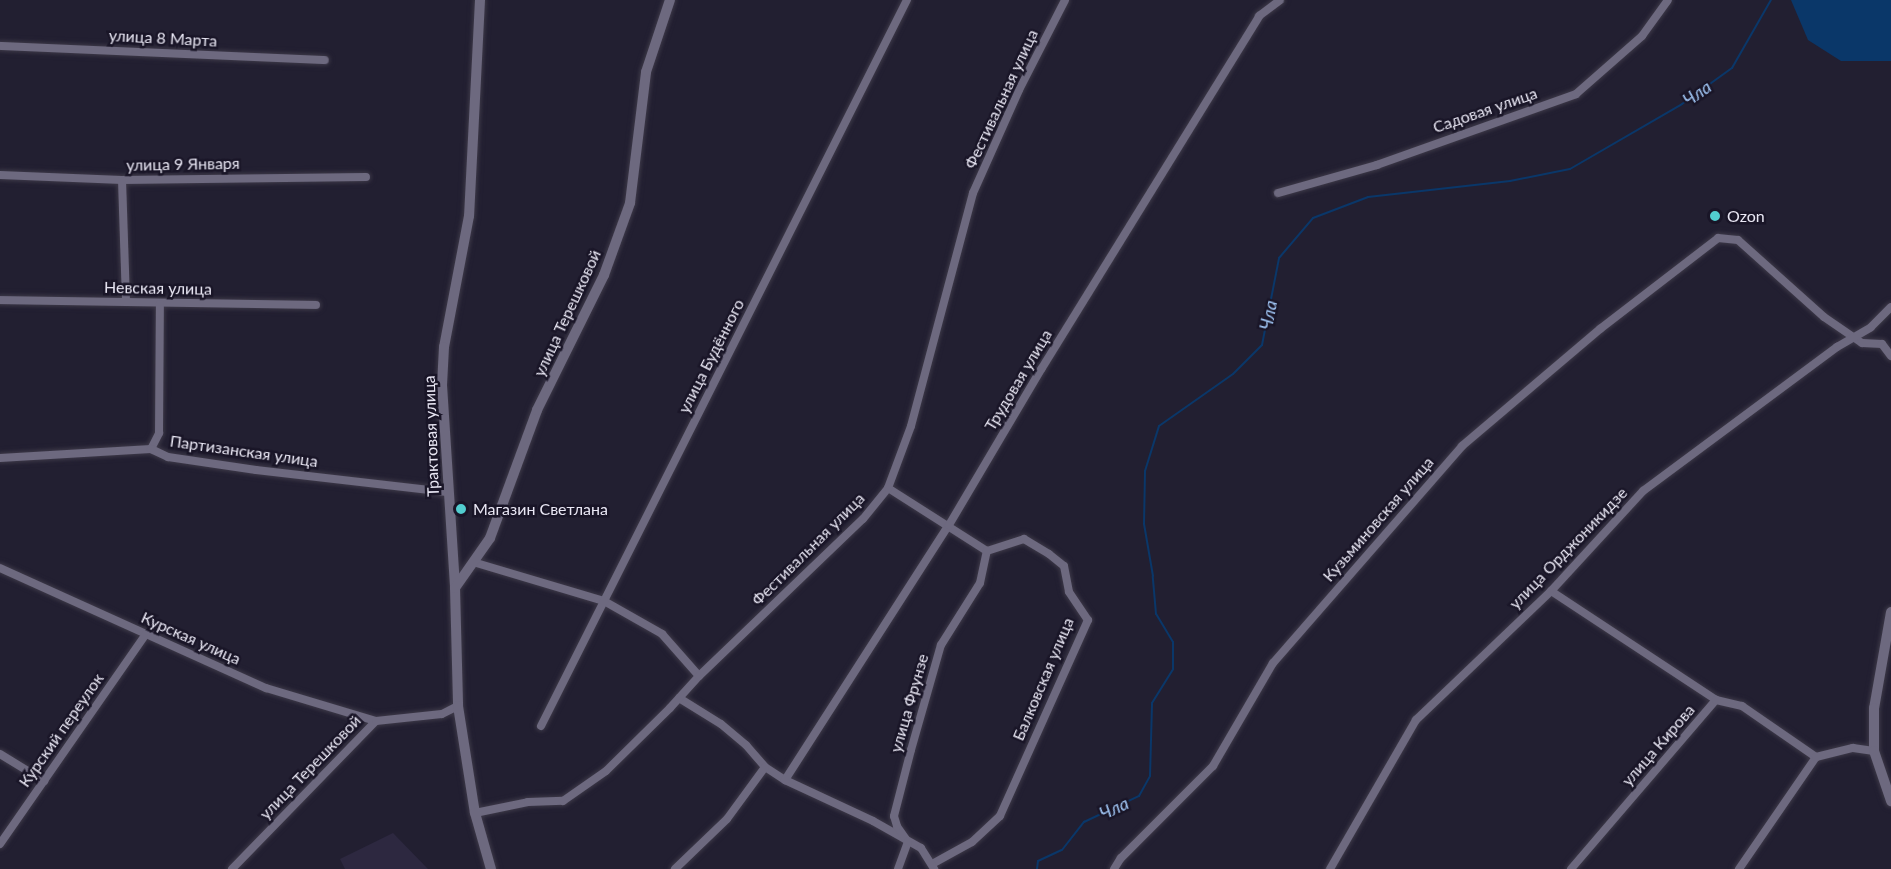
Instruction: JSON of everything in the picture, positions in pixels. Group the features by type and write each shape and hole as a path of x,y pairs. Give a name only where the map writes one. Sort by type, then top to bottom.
{"street":[{"name":"Трактовая улица","path":"480,0 469,216 444,346 442,375 447,492 455,588 458,706 475,813 491,869"},
{"name":"улица Терешковой","path":"455,588 490,538 537,410 604,275 630,203 646,72 670,0"},
{"name":"улица Будённого","path":"541,726 907,0"},
{"name":"Фестивальная улица","path":"475,813 528,802 563,801 606,771 680,698 699,676 863,519 888,488 911,426 974,194 1019,90 1065,0"},
{"name":"Трудовая улица","path":"785,780 949,525 1042,368 1259,16 1280,0"},
{"name":"Садовая улица","path":"1278,193 1377,165 1576,94 1642,36 1668,0"},
{"name":"улица 8 Марта","path":"0,46 325,60"},
{"name":"улица 9 Января","path":"0,175 122,180 366,177"},
{"path":"122,180 126,302"},
{"name":"Кузьминовская улица","path":"1114,869 1121,858 1213,766 1274,663 1462,446 1600,329 1718,238 1738,240 1824,318 1853,338"},
{"name":"Невская улица","path":"0,300 316,305"},
{"path":"151,449 159,433 160,304"},
{"name":"улица Орджоникидзе","path":"1330,869 1416,720 1551,591 1643,491 1837,346 1871,327 1891,307"},
{"path":"1853,338 1862,343 1881,344 1891,356"},
{"name":"Партизанская улица","path":"0,458 151,449 168,457 256,470 447,492"},
{"path":"888,488 987,551"},
{"name":"Балковская улица","path":"933,866 972,842 1000,816 1088,620 1069,592 1064,566 1049,554 1024,540 987,551"},
{"name":"улица Фрунзе","path":"908,842 897,826 894,816 911,750 941,645 980,582 987,551"},
{"path":"473,562 604,601 662,634 699,676"},
{"name":"Курская улица","path":"0,568 266,688 376,721"},
{"path":"1551,591 1716,700"},
{"path":"1891,612 1874,708 1874,751 1891,801"},
{"name":"Курский переулок","path":"0,844 146,633"},
{"path":"680,698 722,724 746,745 765,767 785,780 873,821 921,848 933,866"},
{"name":"улица Кирова","path":"1571,869 1716,700 1742,706 1816,757"},
{"name":"улица Терешковой","path":"232,869 376,721 442,714 458,706"},
{"path":"1739,869 1816,757 1852,748 1874,751"},
{"path":"0,754 44,781"},
{"path":"675,869 727,819 765,767"},
{"path":"898,869 908,842"}],"shaded area":[{"path":"393,833 428,869 345,869 340,859"}],"water":[{"path":"1791,0 1891,0 1891,61 1841,61 1808,40"}],"waterway":[{"name":"Чла","path":"1037,869 1038,861 1062,850 1084,822 1139,796 1150,776 1152,703 1173,669 1173,642 1156,614 1153,576 1144,524 1145,471 1159,426 1233,374 1262,345 1279,258 1313,218 1368,197 1510,181 1570,169 1682,104 1732,68 1771,0"}],"place":[{"name":"Ozon","path":"1715,216"},
{"name":"Магазин Светлана","path":"461,509"}]}
